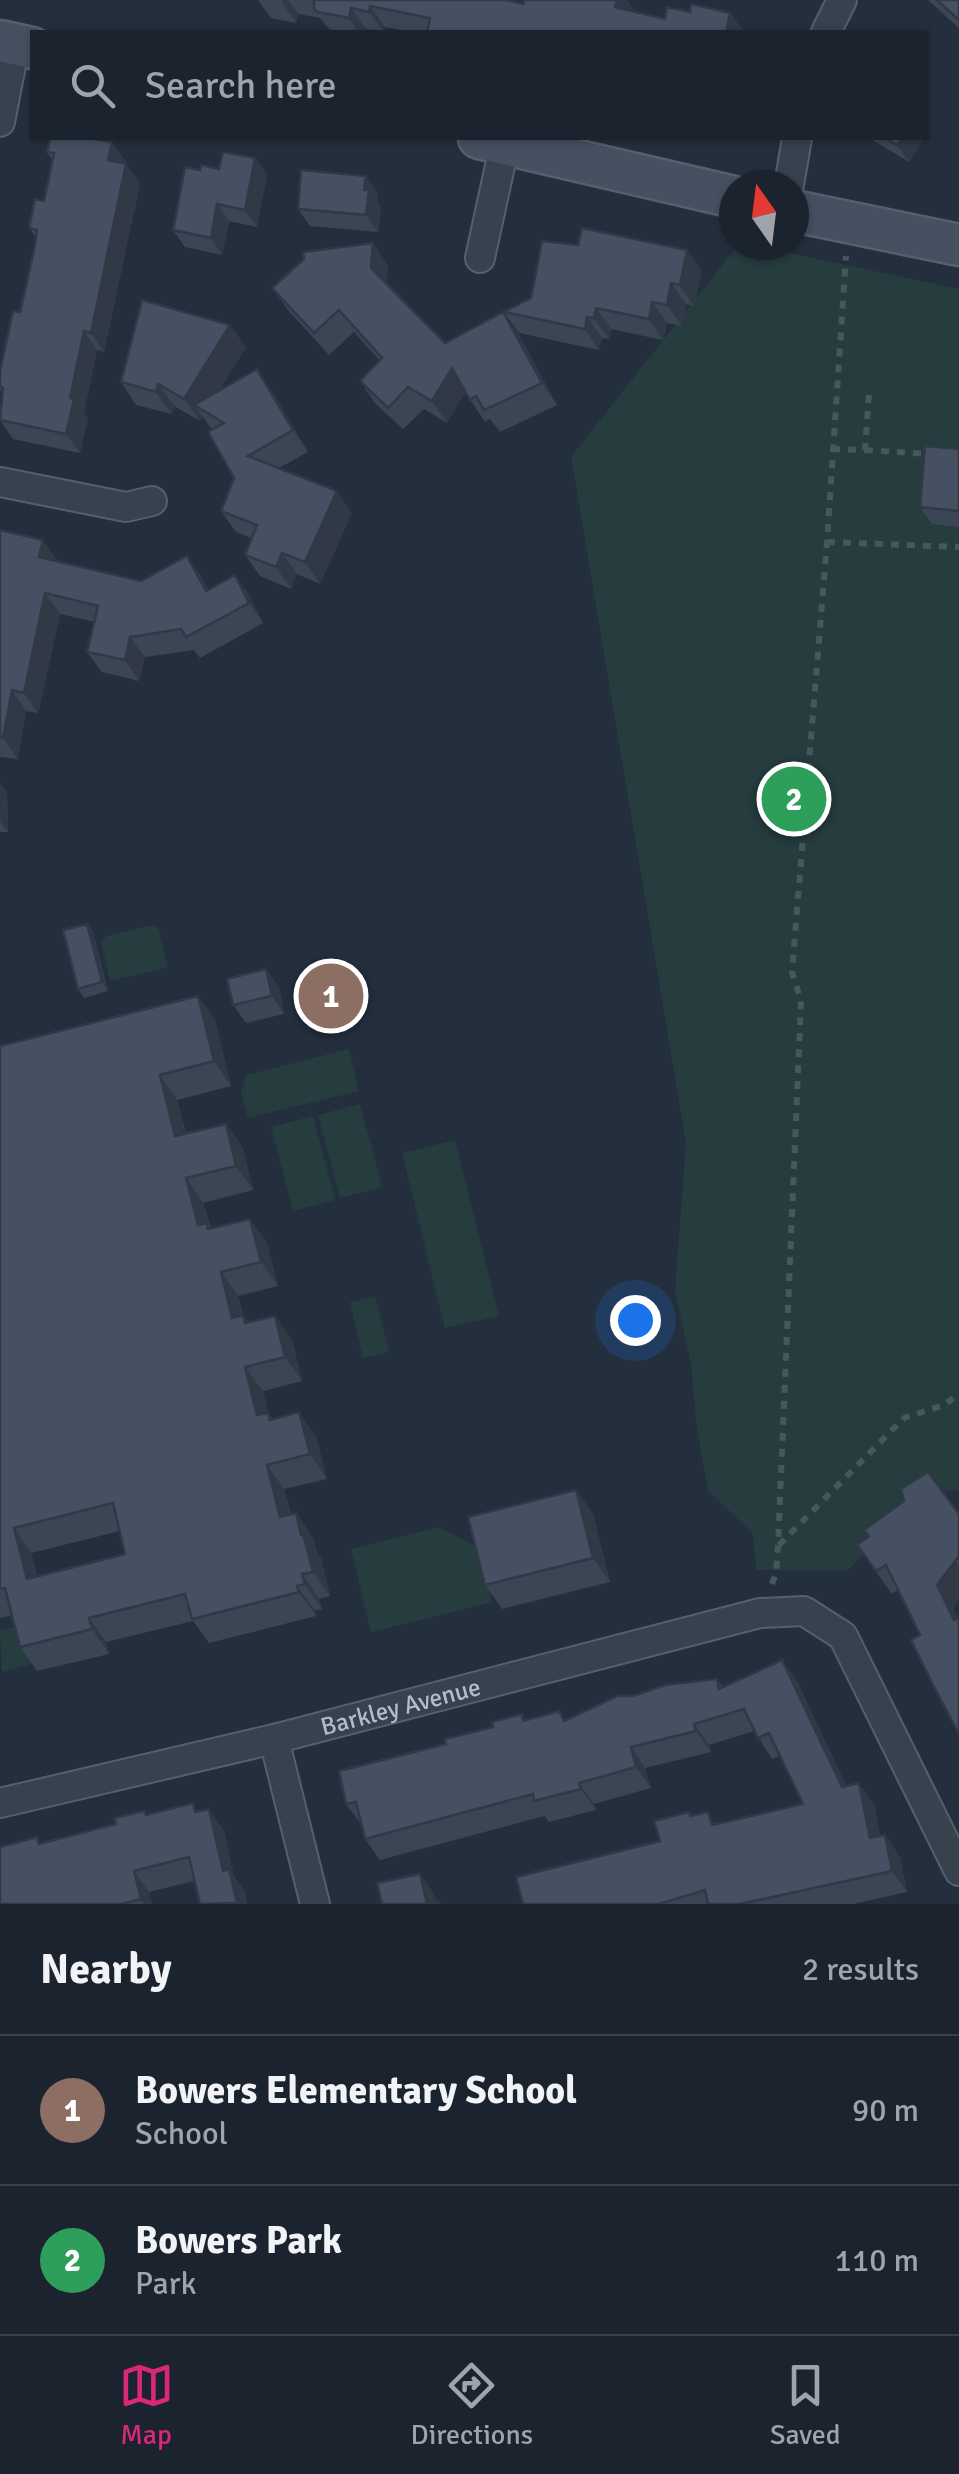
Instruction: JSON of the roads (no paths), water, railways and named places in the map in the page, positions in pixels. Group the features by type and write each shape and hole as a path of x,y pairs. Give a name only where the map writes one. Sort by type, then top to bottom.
{"street":[{"path":"827,30 842,0"},
{"path":"0,122 16,44"},
{"path":"480,258 492,140 719,193"},
{"path":"792,170 797,140"},
{"path":"809,214 959,245"},
{"path":"0,482 126,507 152,501"},
{"name":"Barkley Avenue","path":"0,1803 274,1740 760,1613 804,1610 842,1636 959,1871"},
{"path":"274,1740 314,1904"}],"place":[{"name":"Bowers Park","path":"794,799"},
{"name":"Bowers Elementary School","path":"331,996"}]}
